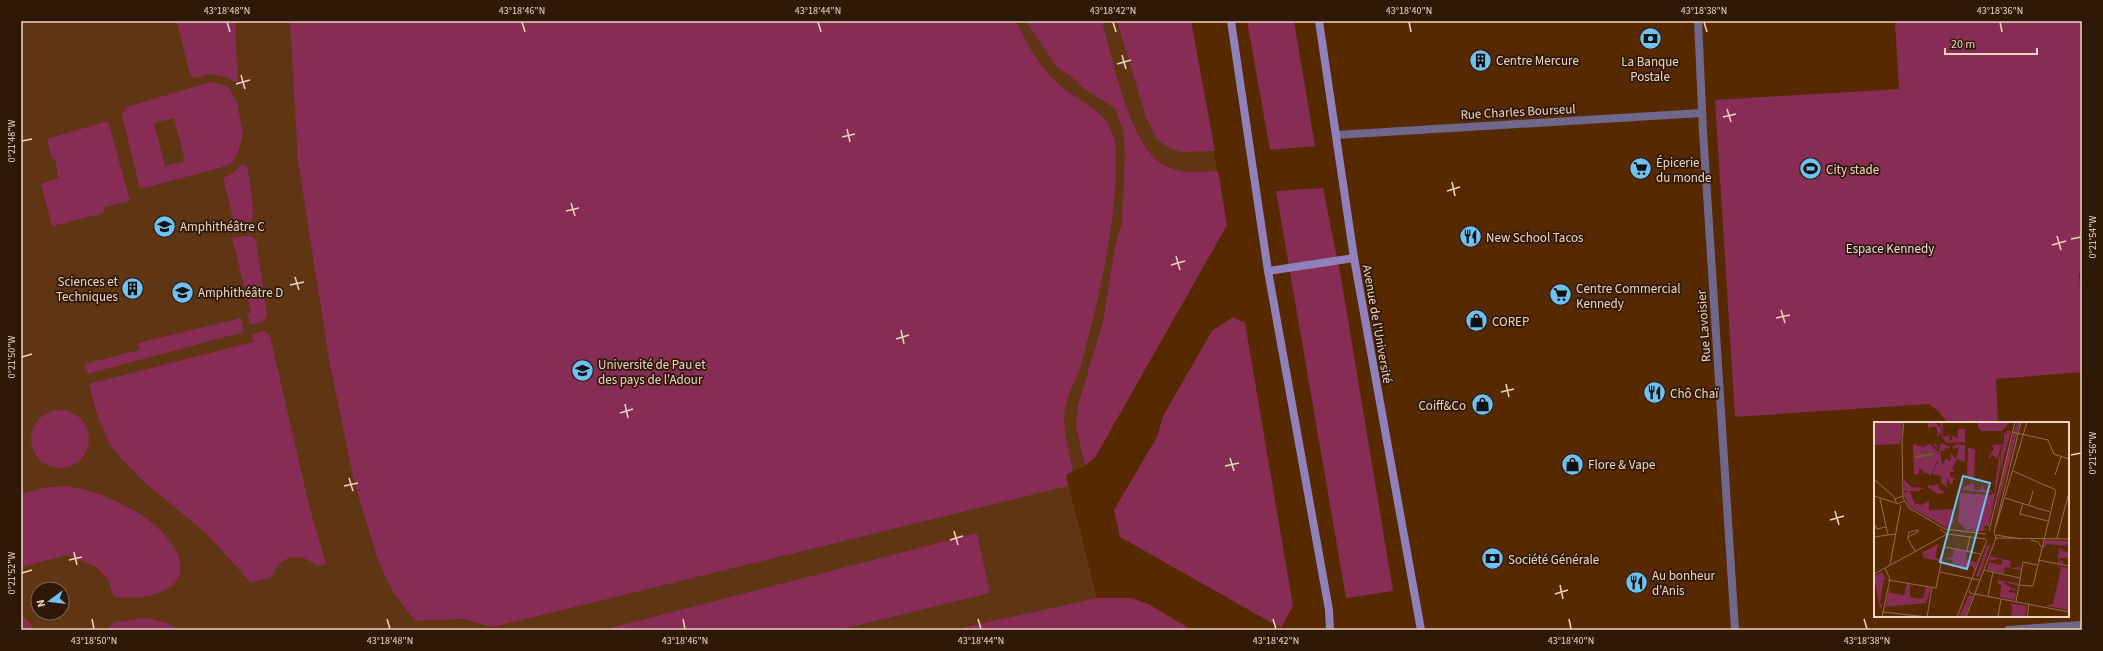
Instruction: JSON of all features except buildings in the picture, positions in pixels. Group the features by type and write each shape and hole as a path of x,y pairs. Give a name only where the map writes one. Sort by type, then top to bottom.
{"main road":[{"path":"1231,21 1268,271 1329,610 1330,630"},
{"name":"Avenue de l'Université","path":"1319,21 1354,258 1420,630"},
{"path":"1268,271 1354,258"}],"street":[{"name":"Rue Lavoisier","path":"1698,21 1702,113 1735,630"},
{"name":"Rue Charles Bourseul","path":"1336,135 1702,113"},
{"path":"2008,630 2082,625"}],"shaded area":[{"name":"Université de Pau et des pays de l'Adour","path":"21,21 1191,21 1227,225 1096,456 1085,466 1066,475 1097,598 1131,598 1148,604 1192,630 21,630"}],"green space":[{"path":"177,21 235,21 238,83 224,77 209,74 195,78 190,75"},
{"path":"290,21 1016,21 1033,52 1048,74 1063,88 1098,112 1111,129 1115,141 1116,169 1107,254 1081,365 1065,408 1065,431 1073,471 1066,475 1068,486 493,627 462,619 415,621 393,592 378,561 354,481 330,365 298,161"},
{"path":"1025,21 1102,21 1124,100 1141,140 1152,155 1170,168 1191,172 1218,171 1227,225 1096,456 1085,466 1076,426 1078,405 1103,322 1115,246 1122,223 1125,152 1123,130 1115,108 1084,89 1072,77 1057,67"},
{"path":"1117,21 1191,21 1215,151 1181,152 1171,149 1157,140 1146,117"},
{"path":"1247,21 1294,21 1315,146 1270,150"},
{"name":"Espace Kennedy","path":"1895,21 2082,21 2082,274 2079,274 2082,309 2082,372 1996,379 1998,422 1947,422 1938,411 1929,404 1735,417 1715,100 1899,89"},
{"path":"210,82 228,86 237,102 243,135 237,155 232,163 220,168 140,189 122,115 127,107","holes":["174,118 185,161 165,166 154,123"]},
{"path":"108,121 130,201 104,207 104,213 52,226 41,184 59,178 55,159 52,159 47,139"},
{"path":"242,164 247,167 253,214 252,220 248,227 243,230 236,231 223,178 232,174"},
{"path":"1323,188 1342,283 1393,591 1346,598 1276,191"},
{"path":"251,236 256,240 267,314 263,321 251,325 247,314 251,312 232,238"},
{"path":"1233,317 1245,323 1293,606 1281,628 1120,537 1114,510 1157,437 1163,416 1212,331"},
{"path":"241,318 244,332 87,374 84,364 139,350 138,343"},
{"path":"264,331 270,336 309,505 326,564 317,566 304,558 291,558 280,564 272,577 251,583 207,534 143,481 117,454 109,443 98,417 89,384 253,342 252,335"},
{"path":"60,410 76,415 84,423 89,439 84,455 76,463 60,468 44,463 36,455 31,439 36,423 44,415"},
{"path":"67,486 87,490 101,495 130,508 156,526 167,537 175,549 180,563 180,575 174,584 152,595 126,598 114,597 108,580 97,567 67,555 21,567 21,494 48,487"},
{"path":"977,533 990,593 838,630 603,630"},
{"path":"1097,598 1131,598 1148,604 1192,630 952,630"},
{"path":"21,613 35,630 21,630"},
{"path":"147,618 169,624 180,630 106,630 114,622"}],"place":[{"name":"La Banque Postale","path":"1650,39"},
{"name":"Centre Mercure","path":"1480,60"},
{"name":"Épicerie du monde","path":"1640,169"},
{"name":"City stade","path":"1811,169"},
{"name":"Amphithéâtre C","path":"165,226"},
{"name":"New School Tacos","path":"1470,237"},
{"name":"Sciences et Techniques","path":"133,288"},
{"name":"Amphithéâtre D","path":"182,292"},
{"name":"Centre Commercial Kennedy","path":"1561,295"},
{"name":"COREP","path":"1476,321"},
{"name":"Université de Pau et des pays de l'Adour","path":"583,371"},
{"name":"Chô Chaï","path":"1655,393"},
{"name":"Coiff&Co","path":"1482,405"},
{"name":"Flore & Vape","path":"1573,464"},
{"name":"Société Générale","path":"1492,559"},
{"name":"Au bonheur d'Anis","path":"1636,582"}]}
